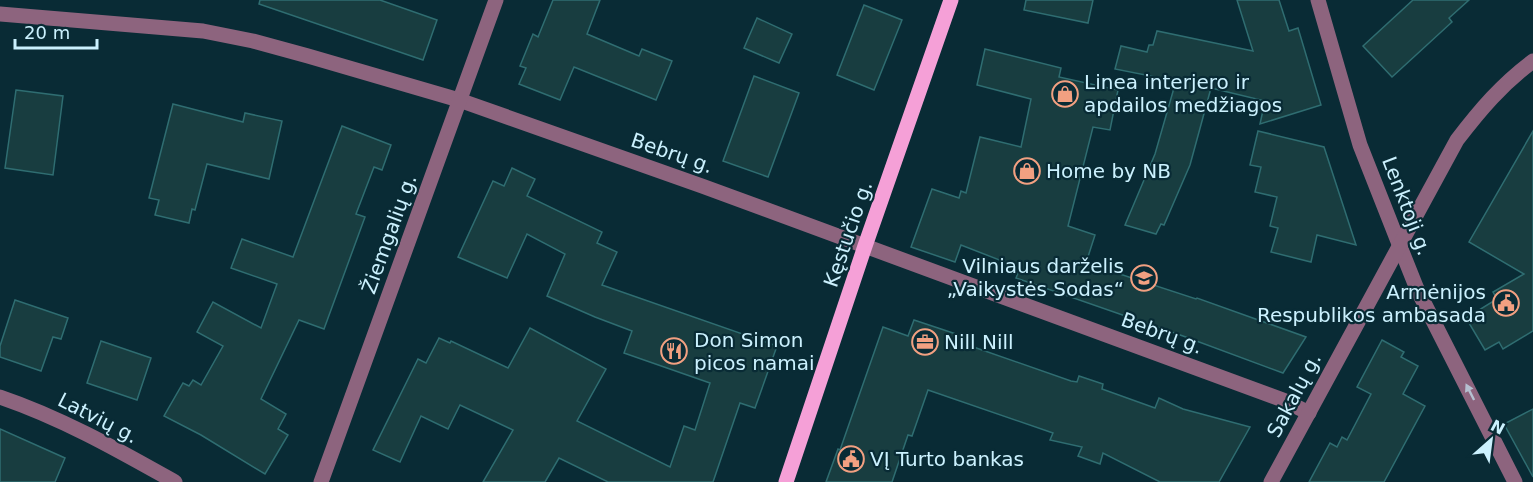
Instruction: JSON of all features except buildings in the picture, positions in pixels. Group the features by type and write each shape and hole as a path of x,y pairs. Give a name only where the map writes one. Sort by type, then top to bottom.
{"main road":[{"name":"Kęstučio g.","path":"786,482 951,0"}],"street":[{"name":"Žiemgalių g.","path":"321,482 496,0"},
{"name":"Lenktoji g.","path":"1318,0 1360,145 1417,289 1515,482"},
{"name":"Bebrų g.","path":"0,14 203,31 286,50 459,100 865,246 1283,400 1309,413"},
{"name":"Sakalų g.","path":"1271,482 1457,140 1488,100 1514,75 1533,61"},
{"name":"Latvių g.","path":"0,397 80,430 175,482"}],"place":[{"name":"Linea interjero ir apdailos medžiagos","path":"1065,94"},
{"name":"Home by NB","path":"1027,171"},
{"name":"Vilniaus darželis „Vaikystės Sodas“","path":"1144,278"},
{"name":"Armėnijos Respublikos ambasada","path":"1506,303"},
{"name":"Nill Nill","path":"925,342"},
{"name":"Don Simon picos namai","path":"674,351"},
{"name":"VĮ Turto bankas","path":"851,459"}]}
